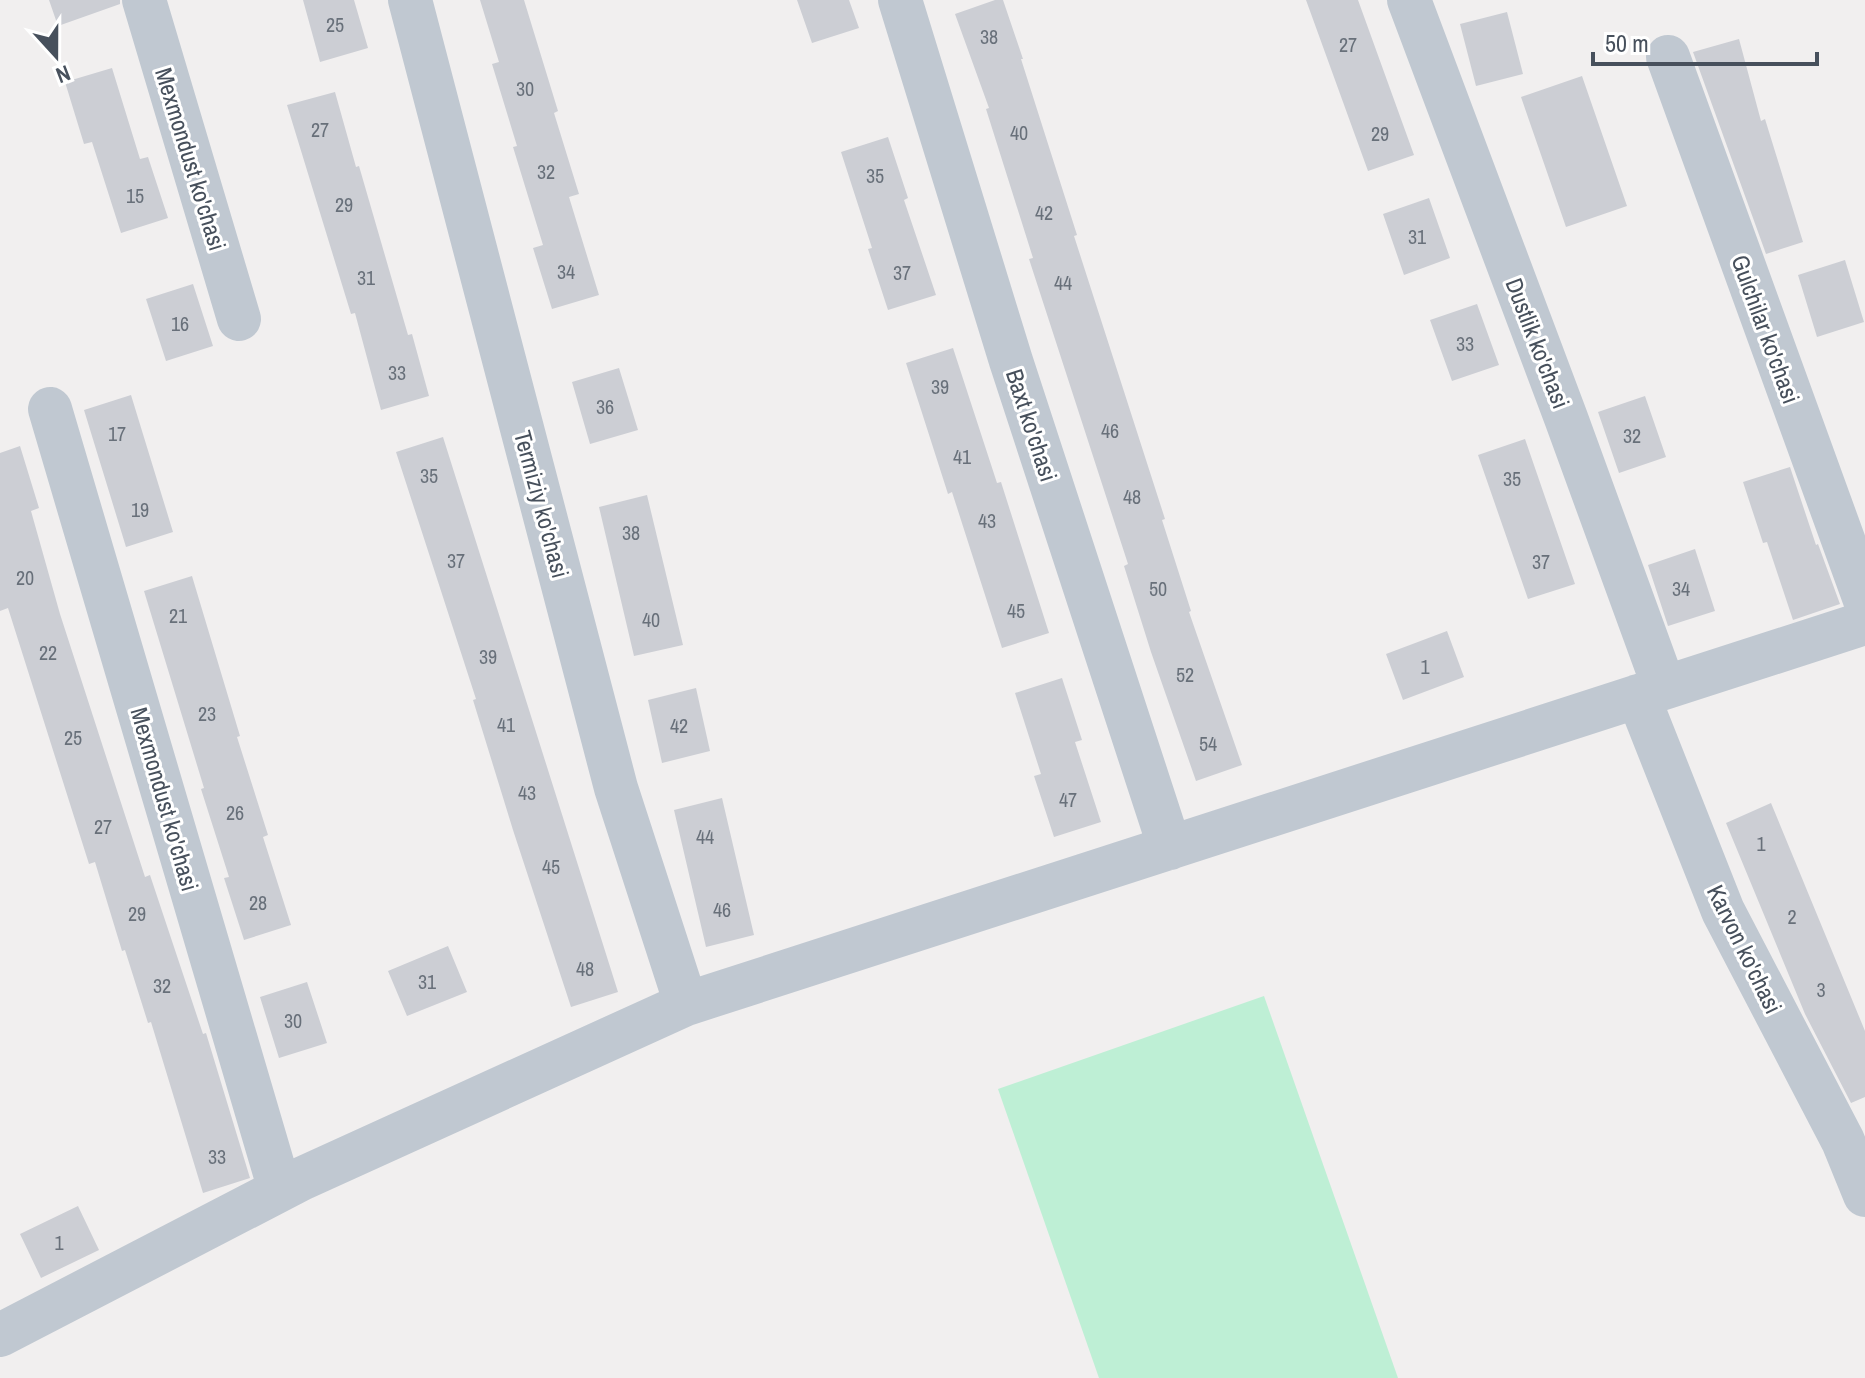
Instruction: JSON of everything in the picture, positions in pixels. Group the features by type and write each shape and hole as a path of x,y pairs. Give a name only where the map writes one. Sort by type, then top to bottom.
{"street":[{"name":"Mexmondust ko'chasi","path":"144,0 239,319"},
{"name":"Termiziy ko'chasi","path":"410,0 616,788 686,1004"},
{"name":"Baxt ko'chasi","path":"900,0 1006,346 1170,848"},
{"name":"Dustlik ko'chasi","path":"1409,0 1566,418 1651,692"},
{"name":"Gulchilar ko'chasi","path":"1668,57 1865,600"},
{"name":"Mexmondust ko'chasi","path":"50,409 280,1190"},
{"path":"0,1335 280,1190 686,1004 1865,623"},
{"name":"Karvon ko'chasi","path":"1651,692 1723,911 1843,1141 1865,1195"}],"green space":[{"path":"1264,996 1398,1378 1099,1378 998,1089"}],"building":[{"path":"49,0 120,0 120,4 58,26"},
{"path":"303,0 354,0 368,48 320,62"},
{"path":"480,0 524,0 558,111 554,113 579,194 569,197 599,295 552,309 533,248 543,245 513,147 517,146 492,64 499,62"},
{"path":"797,0 849,0 859,28 812,43"},
{"path":"1003,0 1023,59 1077,235 1074,236 1165,519 1162,520 1189,612 1242,765 1196,781 1151,652 1124,566 1128,564 1029,259 1033,258 986,109 989,108 955,14"},
{"path":"1306,0 1358,0 1414,155 1368,171"},
{"path":"1507,12 1523,74 1476,86 1460,24"},
{"path":"1739,39 1761,121 1765,119 1803,242 1766,254 1693,52"},
{"path":"112,68 140,159 148,157 168,218 121,233 92,142 84,144 65,82"},
{"path":"1582,76 1627,206 1566,227 1521,97"},
{"path":"335,92 429,396 381,410 355,313 351,314 287,105"},
{"path":"888,137 908,198 904,200 936,295 888,310 841,152"},
{"path":"1429,198 1450,258 1404,275 1383,214"},
{"path":"1845,260 1864,322 1817,337 1798,275"},
{"path":"193,284 213,346 166,361 146,299"},
{"path":"1477,304 1499,365 1452,381 1430,320"},
{"path":"953,348 997,483 1001,482 1049,633 1002,648 952,492 948,494 906,363"},
{"path":"619,368 638,430 590,444 572,382"},
{"path":"131,395 173,532 126,547 84,410"},
{"path":"1645,396 1666,457 1619,473 1598,412"},
{"path":"443,437 618,992 571,1007 396,452"},
{"path":"1525,439 1575,584 1528,599 1478,455"},
{"path":"20,446 39,508 31,511 60,614 145,877 150,875 203,1034 206,1033 250,1178 203,1193 151,1022 148,1023 125,950 122,951 95,862 89,864 8,608 0,611 0,453"},
{"path":"1790,467 1840,604 1793,620 1743,482"},
{"path":"647,495 683,645 634,656 599,507"},
{"path":"1695,549 1715,611 1668,626 1648,565"},
{"path":"192,576 268,835 263,837 291,925 244,940 224,878 229,877 201,789 204,788 144,591"},
{"path":"1447,631 1464,677 1403,700 1386,654"},
{"path":"1062,678 1082,740 1075,742 1101,822 1054,837 1034,776 1041,774 1015,693"},
{"path":"696,688 710,751 662,763 648,700"},
{"path":"722,798 754,935 706,947 674,810"},
{"path":"1771,803 1865,1031 1865,1097 1851,1103 1805,1014 1726,823"},
{"path":"448,946 467,992 407,1016 388,971"},
{"path":"307,982 327,1043 279,1058 260,997"},
{"path":"78,1206 99,1250 41,1278 20,1234"}]}
